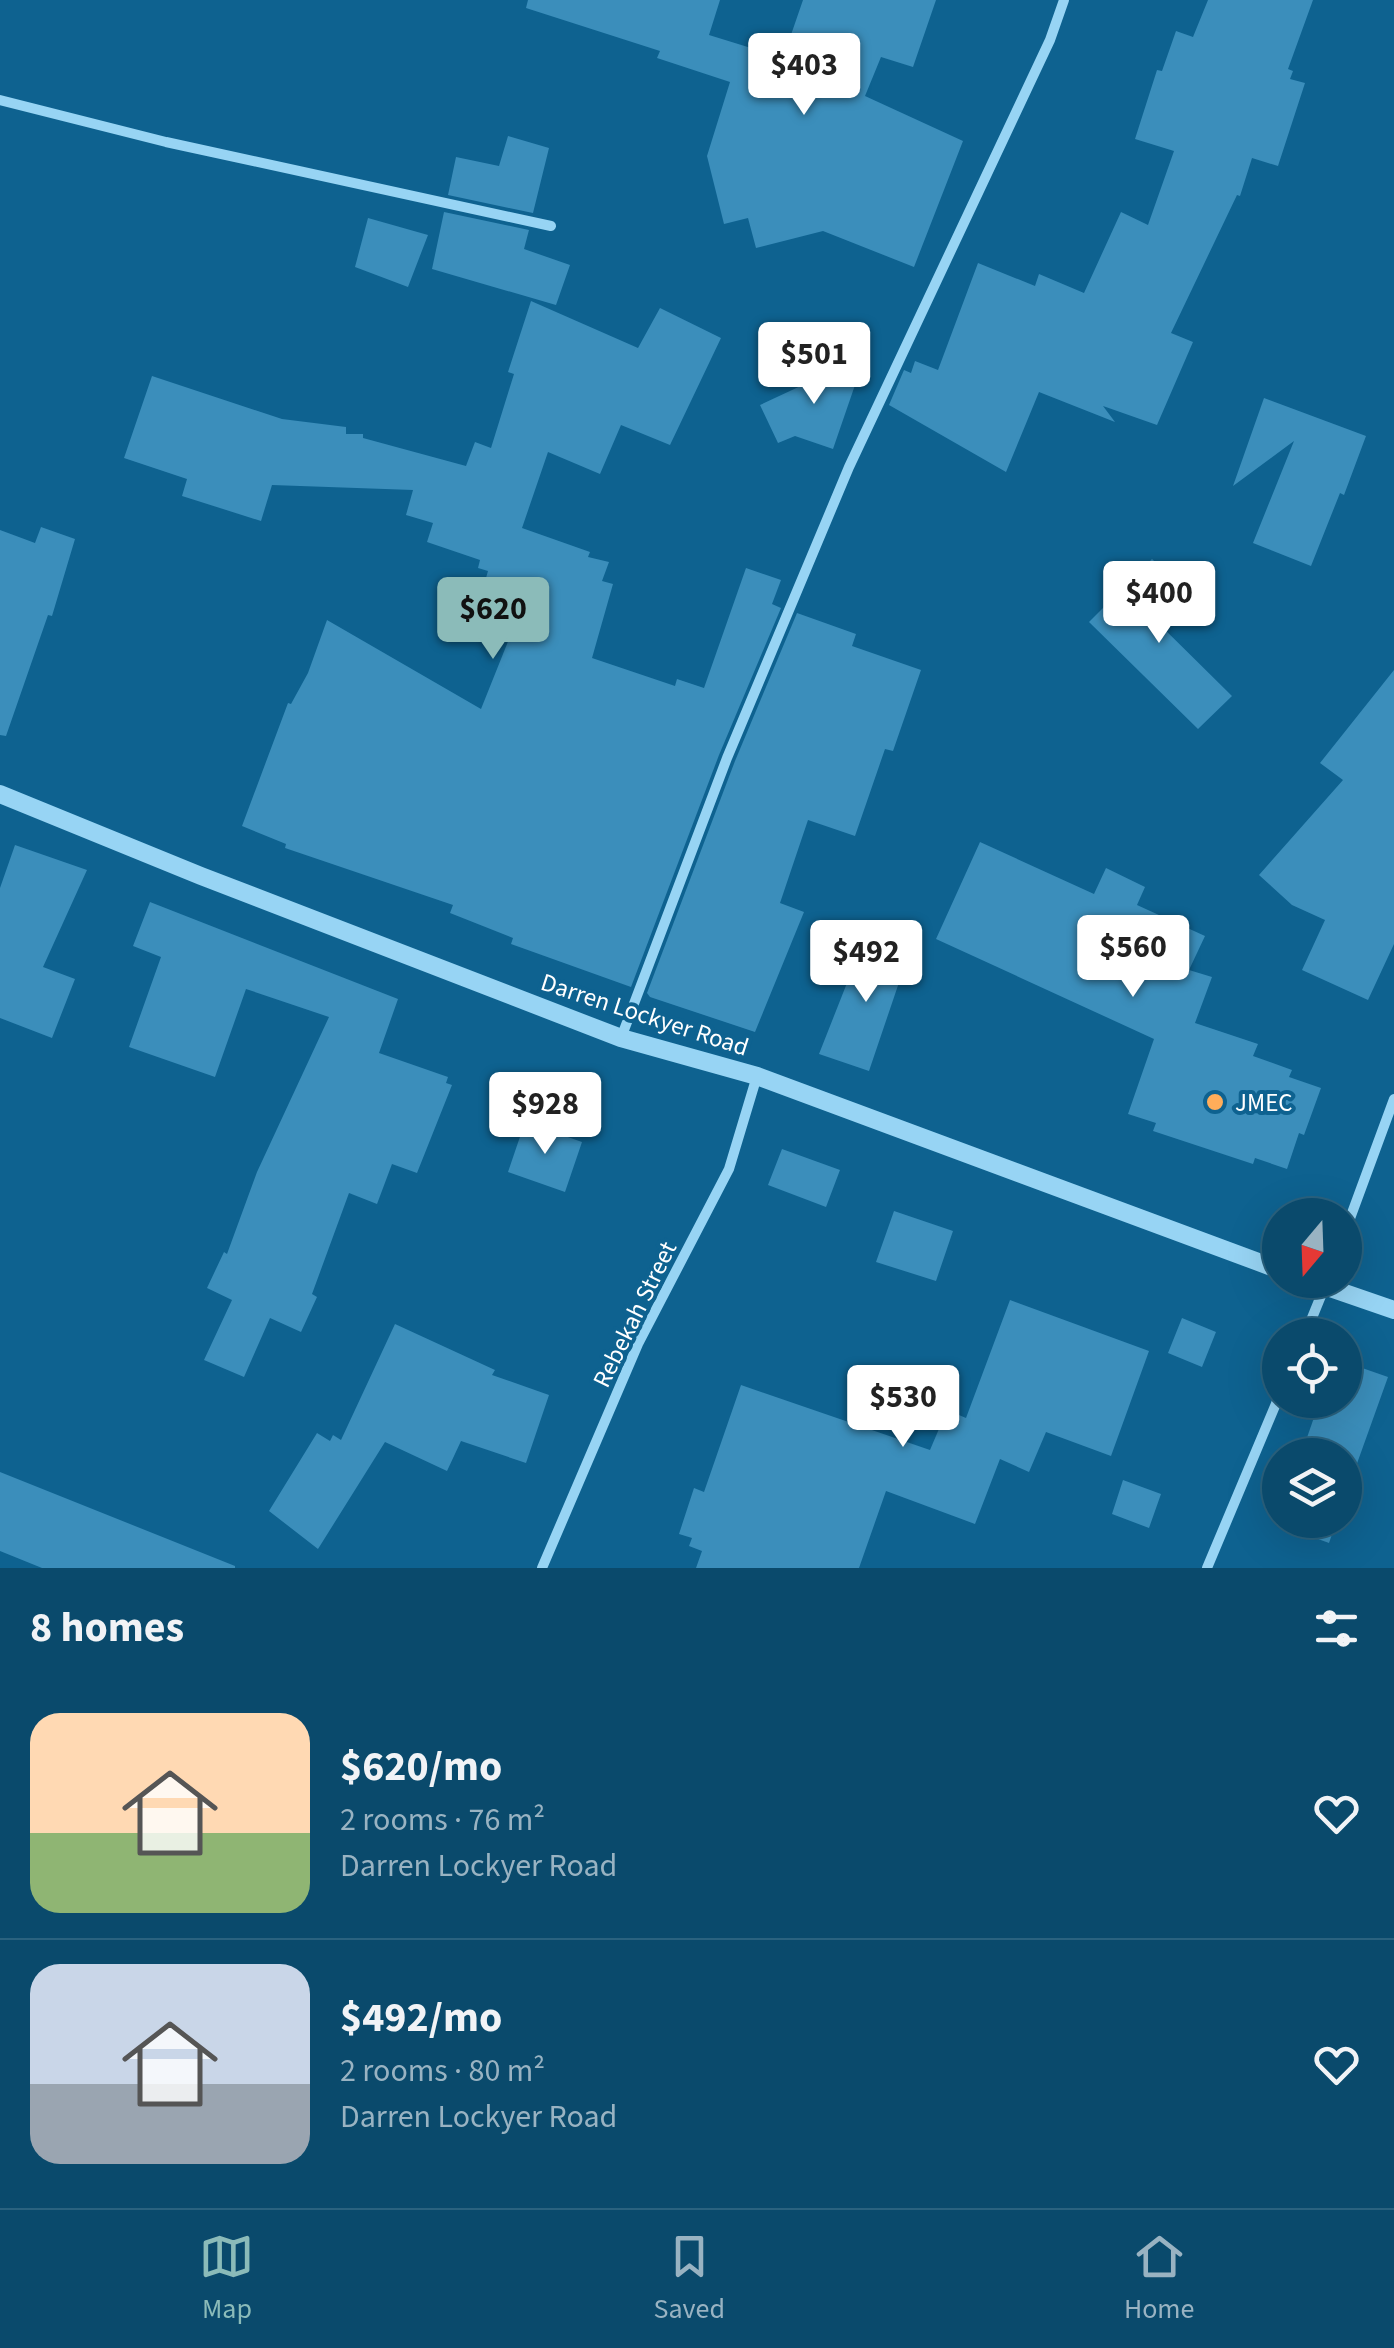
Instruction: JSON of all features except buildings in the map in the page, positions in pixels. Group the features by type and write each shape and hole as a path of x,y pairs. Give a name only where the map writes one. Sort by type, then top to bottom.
{"street":[{"path":"620,1038 727,758 849,467 1050,40 1064,0"},
{"path":"0,100 166,142 551,226"},
{"name":"Darren Lockyer Road","path":"0,794 237,891 620,1038 757,1076 1262,1263"},
{"name":"Rebekah Street","path":"542,1568 638,1344 729,1169 757,1076"},
{"path":"1358,1198 1394,1099"},
{"path":"1362,1298 1394,1310"},
{"path":"1207,1568 1270,1418"}],"place":[{"name":"JMEC","path":"1215,1102"}]}
